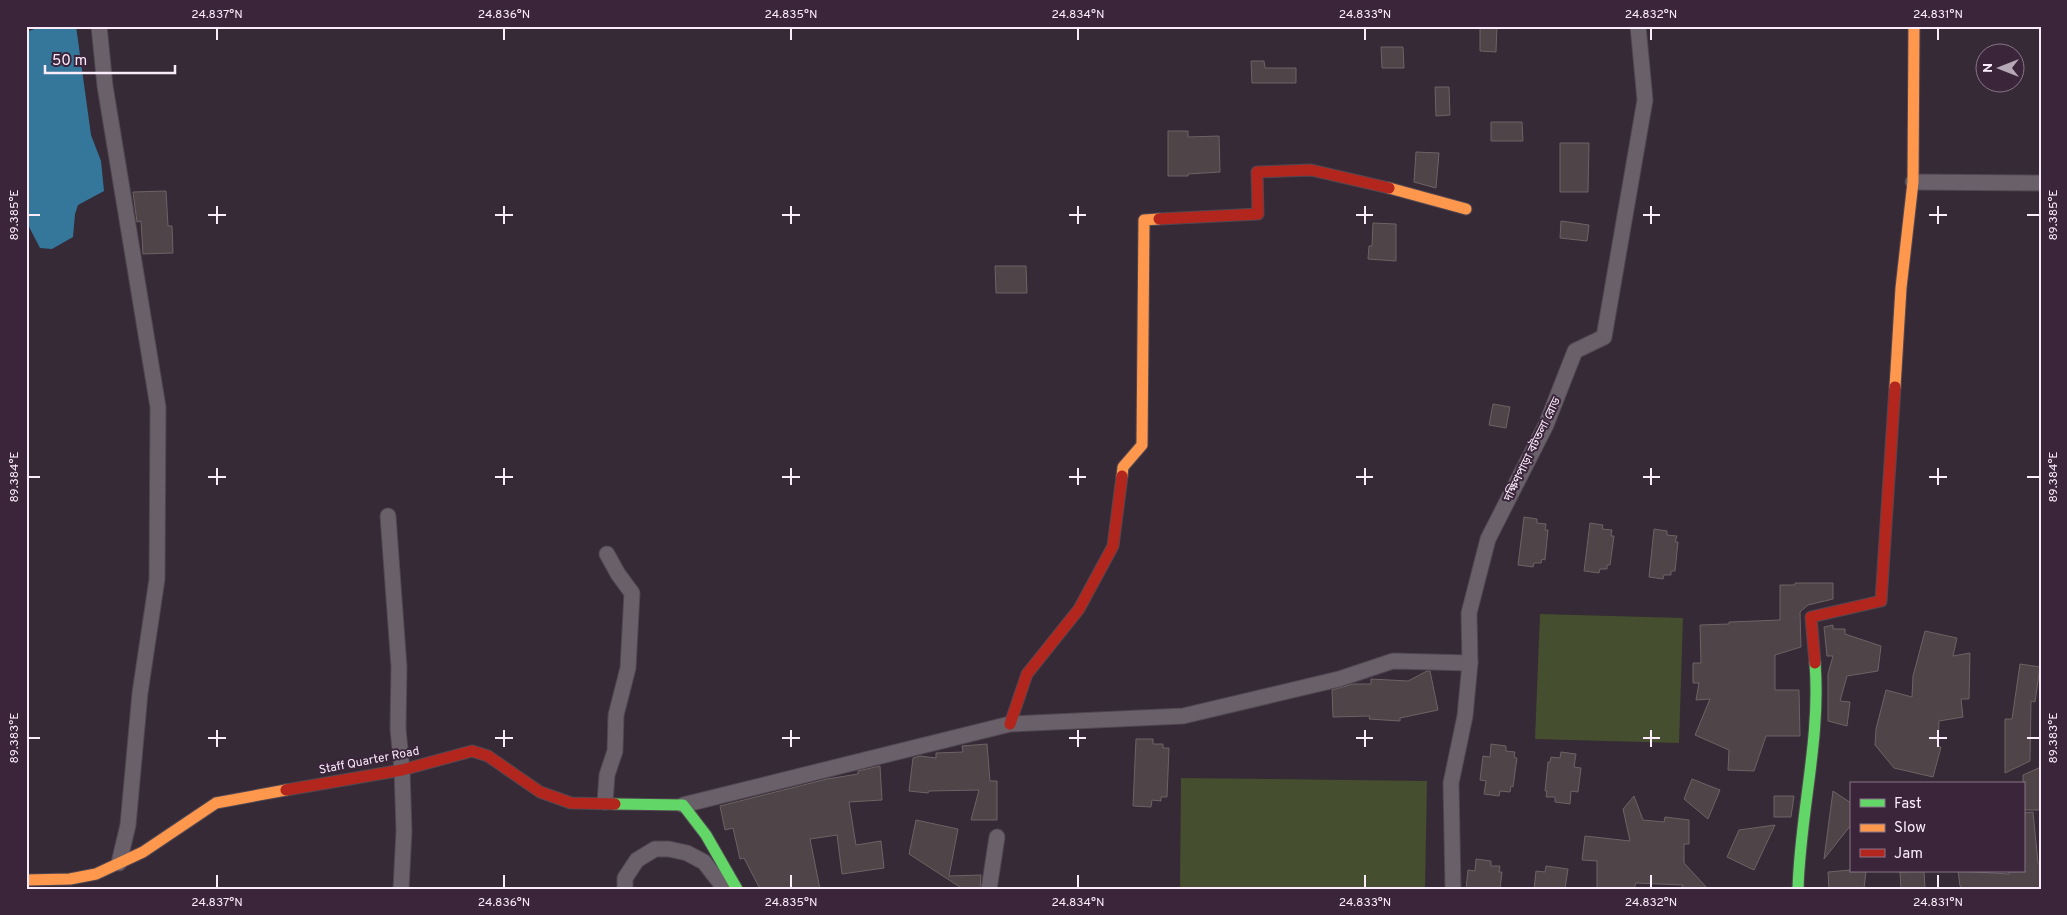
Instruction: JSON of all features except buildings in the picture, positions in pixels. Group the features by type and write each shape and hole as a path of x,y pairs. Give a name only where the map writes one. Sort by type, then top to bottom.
{"street":[{"path":"99,26 105,86 158,407 157,579 140,693 128,825 120,862"},
{"name":"দক্ষিণপাড়া বটতলা রোড","path":"1453,889 1451,783 1465,716 1470,663 1469,612 1488,539 1546,425 1575,351 1604,337 1645,100 1638,26"},
{"path":"1798,889 1798,858 1816,717 1816,675 1811,617 1881,601 1901,288 1913,182 1914,26"},
{"path":"1010,724 1028,674 1079,609 1113,546 1123,467 1142,445 1144,220 1258,214 1257,172 1266,171 1311,170 1346,177 1466,209"},
{"path":"1913,182 2041,183"},
{"path":"388,516 399,667 398,728 402,770 404,831 401,889"},
{"path":"605,802 607,775 615,750 616,715 628,668 632,593 618,574 607,554"},
{"path":"683,805 1010,724 1183,716 1339,679 1393,662 1470,663"},
{"name":"Staff Quarter Road","path":"26,880 80,878 95,874 143,850 216,803 225,800 402,770 472,750 488,756 540,792 562,801 571,803 605,802 683,805"},
{"path":"683,805 705,831 723,869 737,889"},
{"path":"988,889 997,837"},
{"path":"625,889 625,878 637,860 655,849 669,849 687,853 704,862 725,889"}],"green space":[{"path":"1540,614 1683,618 1679,743 1535,739"},
{"path":"1181,778 1427,781 1425,889 1180,889"}],"water":[{"path":"43,26 76,26 91,135 101,161 104,191 78,205 75,214 73,237 52,249 40,248 26,221 26,32"}],"traffic: fast":[{"path":"1798,889 1802,832 1813,748 1816,691 1815,663"},
{"path":"615,804 683,805 706,835 737,889"}],"traffic: slow":[{"path":"1895,387 1901,288 1913,182 1914,26"},
{"path":"1389,188 1466,209"},
{"path":"1122,476 1123,467 1142,445 1144,220 1159,219"},
{"path":"26,880 70,879 96,874 143,852 216,803 286,790"}],"traffic: jam":[{"path":"1159,219 1258,214 1257,172 1311,170 1389,188"},
{"path":"1815,663 1811,617 1881,601 1895,387"},
{"path":"1010,724 1027,674 1079,609 1113,546 1122,476"},
{"path":"286,790 402,770 472,751 488,756 540,792 571,803 615,804"}]}
